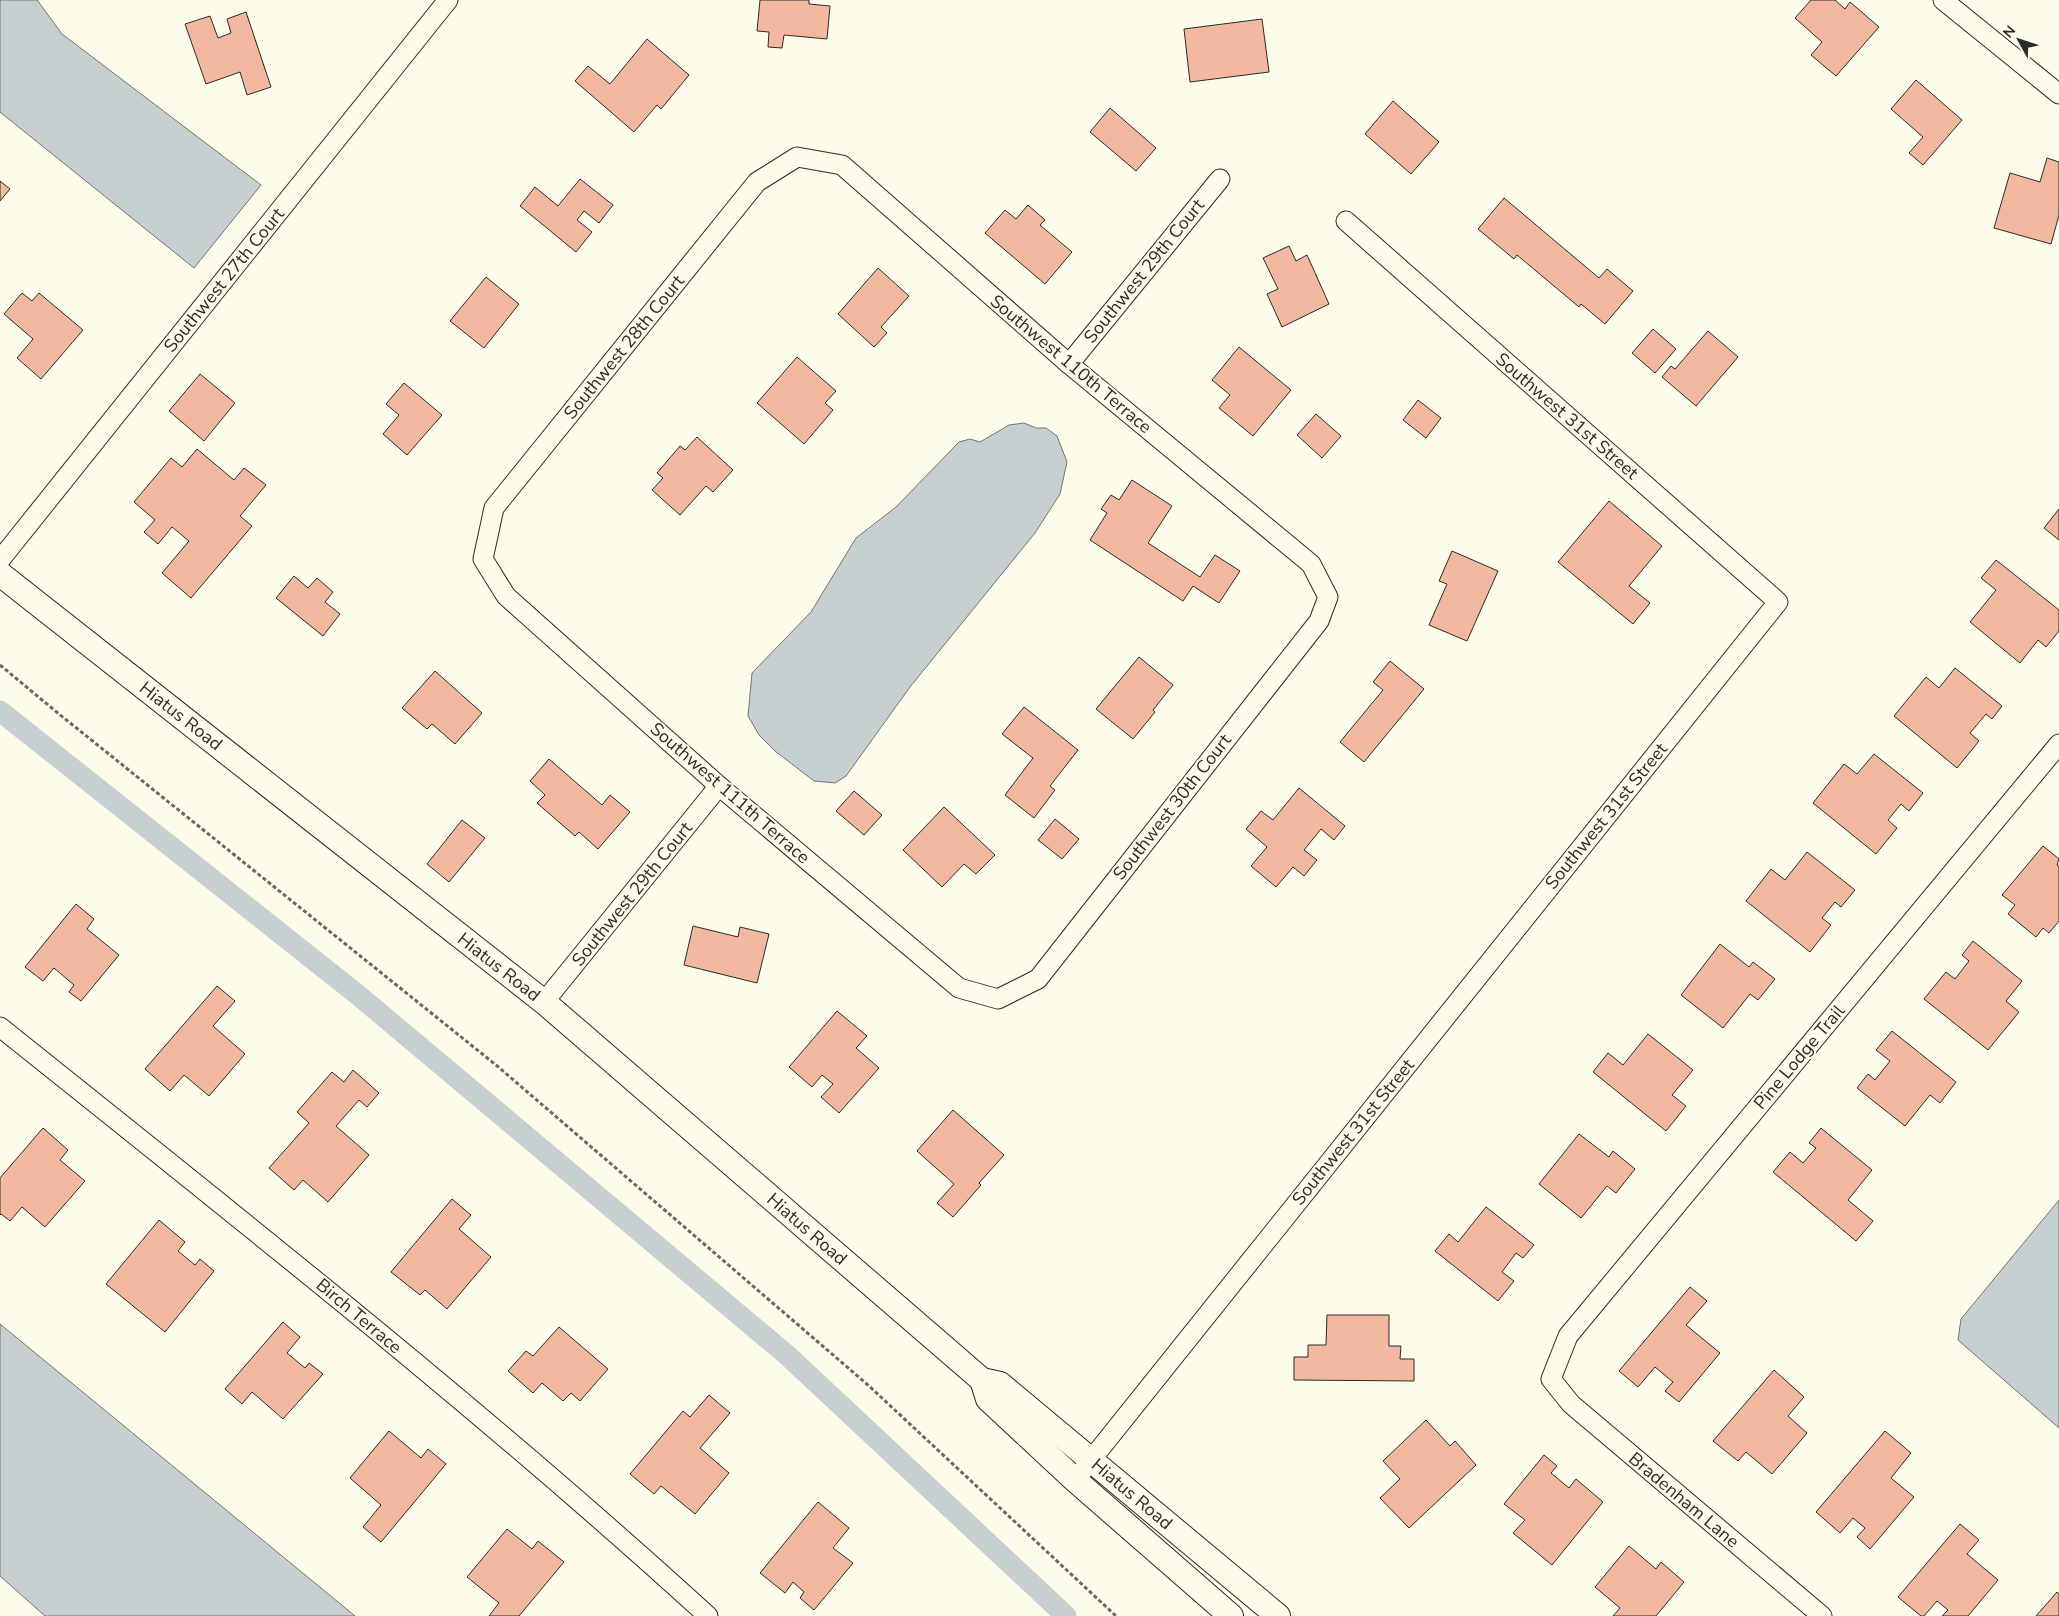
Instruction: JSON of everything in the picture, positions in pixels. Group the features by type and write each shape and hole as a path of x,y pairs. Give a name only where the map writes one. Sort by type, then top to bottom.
{"street":[{"name":"Southwest 27th Court","path":"0,560 448,0"},
{"path":"1943,0 1964,6 2059,94"},
{"name":"Southwest 110th Terrace","path":"797,158 842,165 1068,364 1311,564 1328,597"},
{"name":"Southwest 28th Court","path":"483,559 494,508 757,182 797,158"},
{"name":"Southwest 29th Court","path":"1068,364 1220,179"},
{"name":"Southwest 31st Street","path":"1075,1480 1778,602 1346,221"},
{"name":"Southwest 111th Terrace","path":"483,559 506,596 719,786 959,988 998,999"},
{"name":"Hiatus Road","path":"0,574 544,1002 982,1380 1000,1384 1278,1616"},
{"name":"Southwest 30th Court","path":"998,999 1038,979 1319,620 1328,597"},
{"name":"Pine Lodge Trail","path":"1552,1379 1568,1336 2059,744"},
{"name":"Southwest 29th Court","path":"544,1002 719,786"},
{"name":"Birch Terrace","path":"0,1027 301,1268 620,1536 708,1616"},
{"name":"Bradenham Lane","path":"1552,1379 1571,1404 1822,1616"},
{"name":"Hiatus Road","path":"982,1380 988,1399 1075,1480 1231,1616"}],"path":[{"path":"0,665 504,1072 868,1385 1116,1616"}],"shaded area":[{"path":"0,0 37,0 62,34 261,185 194,268 0,112"},
{"path":"1024,423 1036,428 1046,428 1057,436 1067,462 1060,494 1035,533 910,687 846,776 835,783 814,781 775,751 759,735 748,716 752,673 811,612 856,538 896,507 959,442 970,439 980,442 1009,425"},
{"path":"2059,1200 2059,1428 1958,1340 1961,1319"},
{"path":"0,1324 355,1616 45,1616 0,1576"}],"building":[{"path":"760,0 809,0 809,4 830,6 827,39 784,35 782,48 768,47 769,32 757,31"},
{"path":"1811,0 1835,0 1845,9 1850,2 1879,27 1836,76 1811,55 1822,42 1795,18"},
{"path":"246,12 271,87 247,95 240,72 206,84 185,24 210,16 218,38 231,33 227,19"},
{"path":"1262,19 1269,72 1190,82 1184,29"},
{"path":"647,39 689,75 661,109 657,105 634,132 575,81 588,66 610,84"},
{"path":"1916,80 1962,120 1923,165 1909,153 1923,137 1891,109"},
{"path":"1393,101 1439,142 1411,174 1365,134"},
{"path":"1110,108 1156,148 1136,171 1090,132"},
{"path":"2047,158 2059,162 2059,215 2051,244 1994,228 2010,173 2040,182"},
{"path":"580,179 613,205 599,223 584,211 577,220 592,232 576,252 520,206 535,187 558,206"},
{"path":"0,181 10,189 0,201"},
{"path":"1504,198 1599,278 1607,269 1633,291 1605,324 1581,304 1579,307 1517,255 1514,259 1478,229"},
{"path":"1028,205 1045,220 1040,225 1072,252 1045,284 985,233 1005,210 1016,219"},
{"path":"1289,246 1296,261 1307,255 1329,304 1282,327 1267,294 1278,289 1263,258"},
{"path":"878,268 909,296 881,327 887,333 874,347 838,314"},
{"path":"486,277 519,304 484,348 450,321"},
{"path":"22,293 32,301 39,293 83,330 41,379 17,358 33,339 4,314"},
{"path":"1653,329 1676,349 1655,373 1632,353"},
{"path":"1708,331 1738,357 1696,406 1662,377 1671,366 1675,369"},
{"path":"1239,347 1291,390 1253,436 1219,408 1230,395 1212,380"},
{"path":"797,357 836,391 825,403 833,410 804,444 757,403"},
{"path":"200,374 235,403 204,441 169,411"},
{"path":"404,383 442,415 407,455 383,434 399,415 386,404"},
{"path":"1418,400 1441,418 1426,438 1403,420"},
{"path":"1316,414 1341,436 1322,458 1297,435"},
{"path":"697,437 733,470 713,492 706,486 680,515 652,490 663,478 657,473 680,446 685,450"},
{"path":"197,449 234,480 244,468 266,485 240,516 252,526 191,598 162,573 189,541 172,527 158,544 144,532 155,520 134,502 171,458 182,467"},
{"path":"1132,480 1172,506 1148,543 1200,577 1215,555 1240,571 1219,603 1193,586 1183,601 1090,540 1107,513 1101,509 1111,495 1119,500"},
{"path":"1609,501 1662,546 1629,586 1650,603 1633,624 1558,562"},
{"path":"2059,509 2059,540 2044,528"},
{"path":"1452,551 1498,571 1467,641 1429,625 1447,584 1439,581"},
{"path":"1996,560 2059,610 2059,631 2046,647 2038,640 2020,663 1970,622 1996,590 1981,578"},
{"path":"294,576 308,588 317,578 333,592 325,602 340,614 323,636 276,598"},
{"path":"1139,657 1173,685 1153,710 1155,712 1133,739 1096,709"},
{"path":"1390,661 1424,689 1364,762 1340,742 1383,690 1373,682"},
{"path":"1955,668 2002,706 1992,719 1986,714 1970,733 1979,741 1957,768 1894,716 1926,677 1939,688"},
{"path":"435,671 482,713 455,744 432,724 427,729 402,708"},
{"path":"1024,707 1078,750 1050,786 1055,790 1034,818 1005,795 1033,758 1002,734"},
{"path":"1874,754 1923,793 1909,811 1901,804 1888,820 1897,828 1876,854 1813,803 1844,764 1857,774"},
{"path":"549,759 602,805 610,795 630,812 598,849 579,832 575,836 537,803 545,795 530,781"},
{"path":"1299,788 1345,826 1334,840 1321,829 1304,850 1317,860 1304,876 1293,867 1276,887 1251,866 1267,847 1246,829 1261,811 1273,820"},
{"path":"854,791 882,815 864,835 836,811"},
{"path":"944,807 995,855 976,874 964,864 942,887 903,850"},
{"path":"1055,819 1079,839 1062,859 1038,840"},
{"path":"462,820 485,838 449,882 427,864"},
{"path":"2043,846 2059,859 2057,865 2059,866 2059,921 2049,933 2043,928 2036,937 2008,914 2015,905 2002,895"},
{"path":"1807,852 1855,890 1841,907 1835,902 1822,918 1831,925 1810,952 1746,901 1771,869 1785,880"},
{"path":"76,904 94,919 87,929 119,955 81,1001 69,992 74,985 54,968 43,981 25,967"},
{"path":"693,926 738,937 740,927 769,934 757,983 684,965"},
{"path":"1973,941 2022,981 2006,1001 2019,1012 1988,1050 1924,999 1946,972 1955,979 1969,961 1962,955"},
{"path":"1720,944 1749,967 1753,962 1775,979 1758,1000 1750,994 1723,1028 1681,995"},
{"path":"217,986 235,1001 213,1026 245,1054 209,1096 184,1075 170,1091 145,1069"},
{"path":"837,1011 867,1036 856,1048 879,1068 839,1113 821,1097 833,1084 822,1075 812,1087 789,1067"},
{"path":"1892,1031 1956,1082 1940,1103 1930,1095 1905,1126 1857,1088 1868,1074 1875,1080 1890,1061 1876,1050"},
{"path":"1648,1034 1693,1070 1672,1095 1686,1106 1666,1131 1593,1072 1608,1053 1623,1065"},
{"path":"353,1070 379,1093 367,1107 359,1100 336,1126 369,1155 328,1202 303,1180 294,1190 269,1168 309,1123 297,1112 332,1072 344,1082"},
{"path":"953,1110 1004,1155 979,1183 981,1185 953,1217 937,1203 954,1184 917,1151"},
{"path":"43,1128 68,1150 60,1160 85,1181 45,1227 22,1207 10,1221 0,1215 0,1178"},
{"path":"1821,1128 1872,1170 1848,1200 1873,1221 1856,1241 1773,1172 1790,1152 1803,1163 1816,1148 1809,1143"},
{"path":"1579,1134 1609,1157 1613,1151 1635,1169 1616,1193 1607,1186 1581,1218 1539,1184"},
{"path":"452,1199 471,1215 459,1229 491,1257 447,1309 425,1290 420,1295 391,1272"},
{"path":"1486,1207 1534,1245 1523,1258 1516,1253 1502,1272 1514,1281 1498,1301 1435,1251 1449,1234 1458,1242"},
{"path":"159,1220 185,1242 178,1251 195,1265 200,1259 214,1271 165,1332 106,1284"},
{"path":"1690,1287 1707,1301 1686,1325 1720,1353 1679,1402 1665,1391 1673,1382 1655,1367 1638,1387 1619,1371"},
{"path":"1327,1315 1389,1315 1389,1346 1401,1346 1400,1359 1414,1359 1414,1381 1294,1380 1294,1357 1308,1357 1308,1345 1326,1345"},
{"path":"283,1322 300,1337 287,1353 305,1368 309,1363 323,1374 283,1419 252,1392 242,1404 225,1389"},
{"path":"559,1327 608,1369 580,1401 571,1393 563,1401 542,1383 533,1393 508,1371 526,1351 533,1356"},
{"path":"1774,1370 1804,1397 1788,1416 1807,1433 1772,1474 1746,1452 1738,1461 1713,1441"},
{"path":"709,1395 730,1413 700,1448 729,1473 695,1514 661,1486 654,1494 630,1474 683,1411 690,1417"},
{"path":"1426,1420 1450,1446 1455,1441 1476,1465 1409,1528 1380,1498 1400,1479 1383,1461"},
{"path":"389,1431 421,1458 428,1449 446,1464 381,1542 363,1527 381,1505 350,1478"},
{"path":"1885,1431 1911,1453 1891,1478 1914,1497 1870,1549 1857,1537 1865,1528 1853,1518 1840,1533 1816,1512"},
{"path":"1544,1455 1557,1466 1551,1473 1569,1488 1576,1479 1603,1502 1552,1565 1513,1533 1525,1520 1504,1504"},
{"path":"818,1502 849,1528 833,1548 853,1563 814,1610 800,1598 804,1592 793,1582 785,1593 760,1573"},
{"path":"1960,1524 1979,1540 1967,1554 1998,1580 1968,1616 1942,1616 1948,1610 1937,1601 1924,1616 1921,1616 1898,1597"},
{"path":"507,1529 532,1549 538,1541 564,1562 519,1616 489,1616 499,1603 467,1577"},
{"path":"1629,1546 1656,1569 1661,1562 1684,1582 1656,1616 1613,1616 1620,1608 1595,1587"},
{"path":"2057,1592 2059,1594 2059,1616 2036,1616"}],"waterway":[{"path":"0,711 358,995 787,1355 1066,1616"}]}
